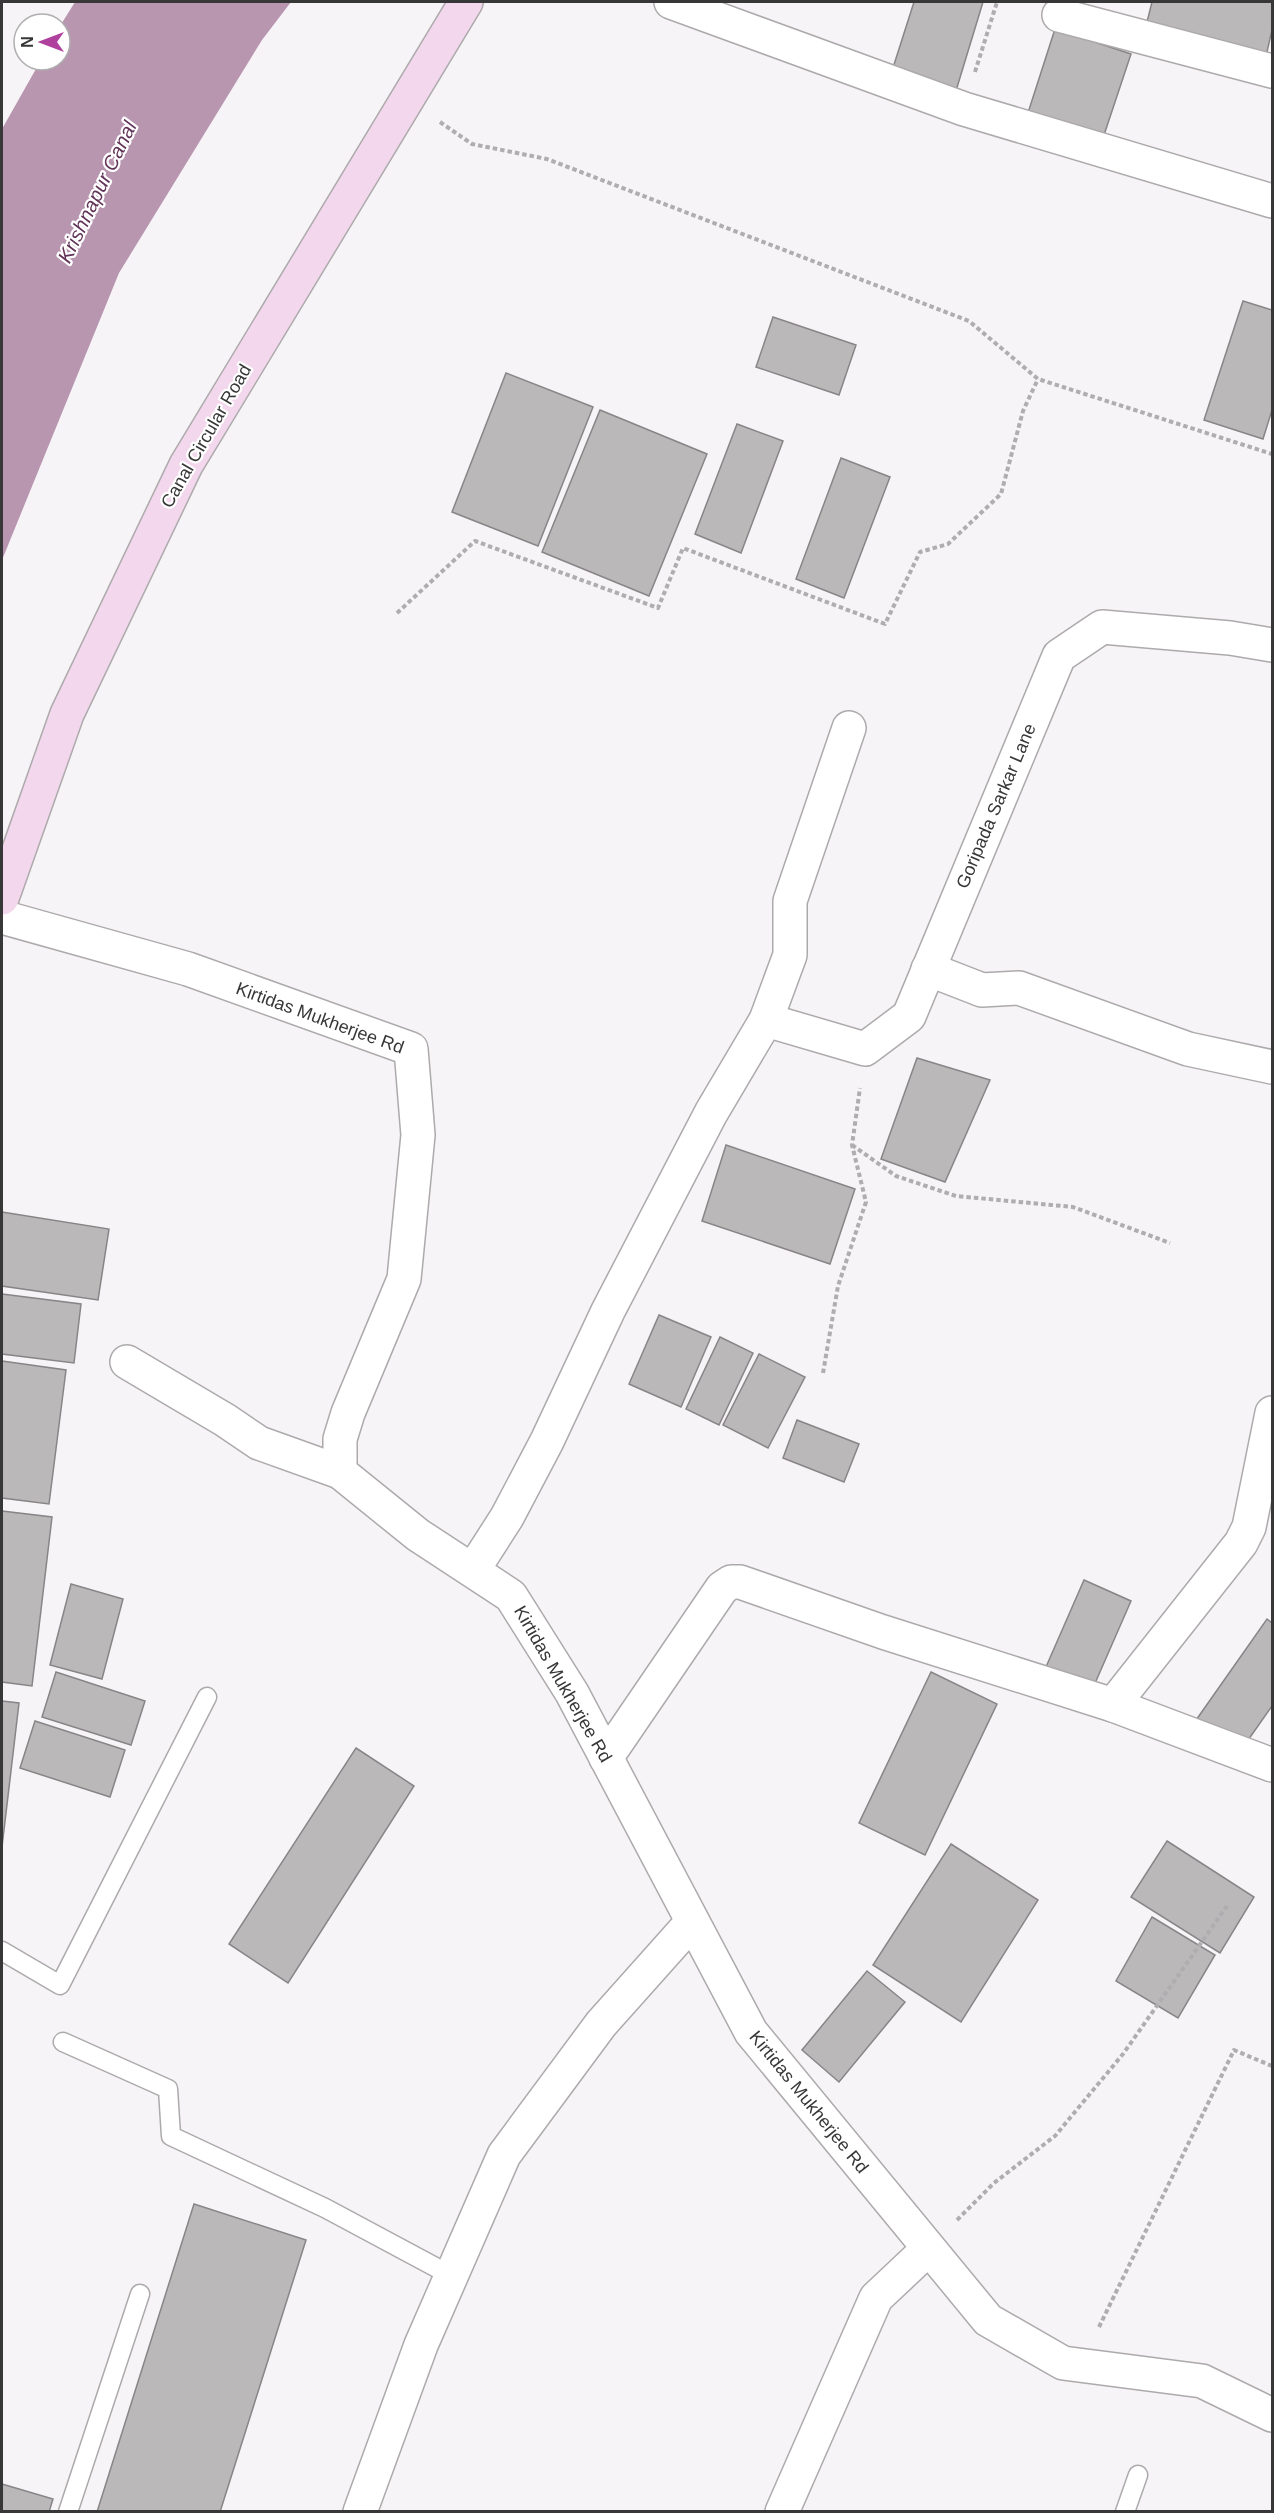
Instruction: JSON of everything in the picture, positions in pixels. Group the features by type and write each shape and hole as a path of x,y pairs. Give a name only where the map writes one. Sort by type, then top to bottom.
{"main road":[{"name":"Canal Circular Road","path":"2,898 67,714 186,465 466,2"}],"street":[{"path":"671,2 964,109 1272,201"},
{"path":"1059,15 1272,72"},
{"name":"Goripada Sarkar Lane","path":"865,1049 909,1016 1059,656 1102,627 1230,638 1272,645"},
{"path":"473,1570 507,1517 547,1442 619,1290 711,1113 766,1020 790,955 790,901 849,728"},
{"name":"Kirtidas Mukherjee Rd","path":"2,917 189,969 411,1049 418,1135 404,1279 348,1413 340,1439 340,1472 418,1535 511,1596 572,1693 751,2032 987,2320 1063,2363 1202,2381 1272,2415"},
{"path":"928,969 982,990 1019,988 1188,1049 1272,1067"},
{"path":"766,1020 865,1049"},
{"path":"127,1362 225,1420 259,1443 340,1472"},
{"path":"1113,1705 1241,1543 1249,1527 1272,1413"},
{"path":"606,1758 722,1588 731,1582 740,1582 883,1632 1113,1705 1272,1765"},
{"path":"360,2511 421,2345 504,2154 601,2024 692,1922"},
{"path":"782,2511 876,2298 928,2248"}],"lane":[{"path":"2,1951 60,1985 207,1697"},
{"path":"63,2042 168,2089 171,2136 325,2208 452,2276"},
{"path":"68,2511 140,2294"},
{"path":"1125,2511 1138,2475"}],"path":[{"path":"964,109 997,2"},
{"path":"408,99 472,144 547,159 969,321 1038,379 1272,454"},
{"path":"397,613 475,541 658,608 683,549 885,624 920,552 948,544 1001,494 1023,411 1038,379"},
{"path":"823,1373 838,1286 866,1202 852,1145 865,1049"},
{"path":"852,1145 896,1176 956,1196 1073,1207 1170,1243"},
{"path":"928,2248 994,2183 1056,2136 1124,2054 1227,1906"},
{"path":"1080,2365 1234,2050 1272,2066"}],"water":[{"name":"Krishnapur Canal","path":"75,2 291,2 262,40 119,273 2,560 2,129 34,72 72,72 72,12 69,12"}],"building":[{"path":"914,2 983,2 955,94 891,74"},
{"path":"1152,2 1272,2 1272,30 1264,65 1144,34"},
{"path":"1055,29 1131,54 1101,144 1026,119"},
{"path":"1243,301 1272,310 1272,410 1263,439 1204,420"},
{"path":"773,317 856,345 839,395 756,367"},
{"path":"506,373 593,407 538,546 452,512"},
{"path":"600,410 707,454 649,596 542,552"},
{"path":"737,424 783,441 741,553 695,534"},
{"path":"841,458 890,477 844,598 796,579"},
{"path":"917,1058 990,1080 945,1182 881,1159"},
{"path":"726,1145 855,1189 830,1264 702,1221"},
{"path":"2,1212 109,1229 98,1300 2,1286"},
{"path":"2,1294 81,1304 74,1363 2,1354"},
{"path":"659,1315 711,1337 681,1407 629,1384"},
{"path":"720,1337 753,1353 719,1425 686,1409"},
{"path":"759,1354 805,1377 768,1448 723,1425"},
{"path":"2,1361 66,1370 49,1504 2,1498"},
{"path":"797,1420 859,1444 844,1482 783,1458"},
{"path":"2,1511 52,1517 32,1686 2,1682"},
{"path":"1084,1580 1131,1601 1089,1697 1042,1676"},
{"path":"71,1584 123,1599 102,1679 50,1665"},
{"path":"1267,1619 1272,1623 1272,1706 1246,1743 1194,1723"},
{"path":"56,1672 145,1701 131,1745 42,1717"},
{"path":"931,1672 997,1704 925,1855 859,1823"},
{"path":"2,1701 19,1703 2,1847"},
{"path":"35,1721 125,1750 110,1797 20,1768"},
{"path":"356,1748 414,1786 288,1983 229,1944"},
{"path":"1167,1841 1254,1897 1220,1953 1131,1897"},
{"path":"951,1844 1038,1900 961,2022 873,1965"},
{"path":"1152,1917 1215,1955 1178,2018 1116,1981"},
{"path":"867,1971 905,2002 839,2082 802,2050"},
{"path":"194,2204 306,2240 220,2512 97,2512"},
{"path":"2,2484 53,2499 49,2512 2,2512"}]}
